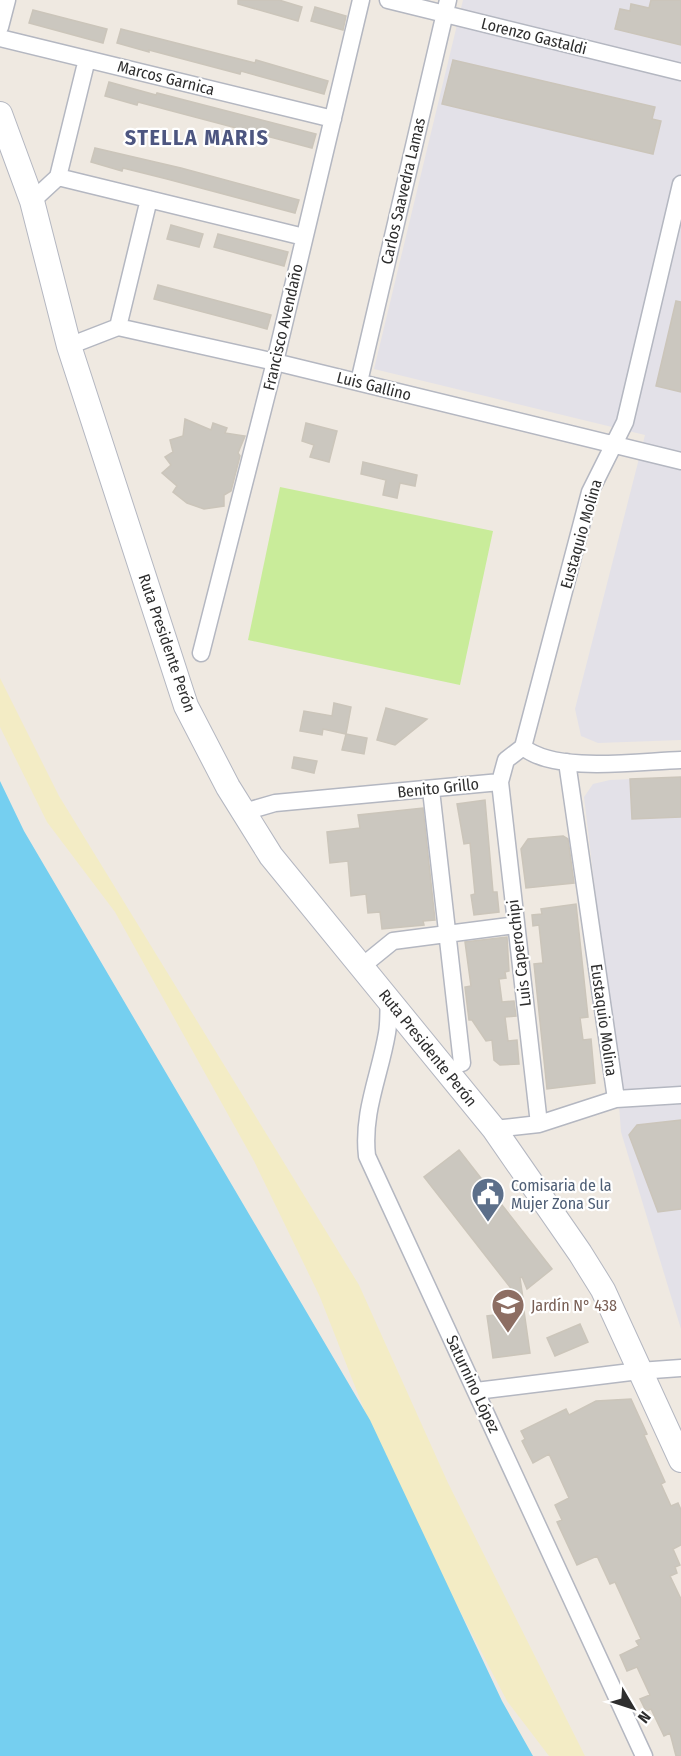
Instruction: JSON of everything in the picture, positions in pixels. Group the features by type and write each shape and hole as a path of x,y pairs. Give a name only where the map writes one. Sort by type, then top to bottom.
{"main road":[{"name":"Ruta Presidente Perón","path":"0,114 32,201 69,346 186,706 271,856 494,1129"},
{"path":"494,1129 592,1272 681,1460"}],"street":[{"path":"0,27 7,0"},
{"name":"Francisco Avendaño","path":"201,653 275,362 361,0"},
{"name":"Lorenzo Gastaldi","path":"388,0 446,7 681,72"},
{"name":"Carlos Saavedra Lamas","path":"359,382 446,7"},
{"name":"Marcos Garnica","path":"0,38 333,119"},
{"path":"32,201 58,177 87,59"},
{"path":"58,177 304,237"},
{"name":"Eustaquio Molina","path":"524,747 590,492 625,422 681,184"},
{"path":"69,346 118,327 149,199"},
{"name":"Luis Gallino","path":"118,327 275,362 681,461"},
{"path":"524,747 533,755 567,762 681,759"},
{"name":"Benito Grillo","path":"244,812 275,803 500,782 506,760 524,747"},
{"name":"Eustaquio Molina","path":"567,762 616,1099"},
{"name":"Luis Caperochipi","path":"500,782 539,1124"},
{"path":"431,790 462,1063"},
{"path":"361,967 393,941 516,925"},
{"name":"Saturnino López","path":"389,1000 388,1031 367,1111 365,1137 367,1156 644,1756"},
{"path":"494,1129 539,1124 616,1099 681,1095"},
{"path":"476,1391 681,1368"}],"shaded area":[{"path":"463,0 681,0 681,740 598,743 581,736 575,709 645,435 374,369"},
{"path":"681,777 681,1329 621,1132 617,1078 584,797 593,784 610,780"}],"sand":[{"path":"0,678 59,796 359,1285 448,1483 585,1756 549,1756 507,1701 392,1481 320,1297 254,1161 115,912 47,822 0,727"}],"green space":[{"path":"280,487 493,531 460,685 248,640"}],"water":[{"path":"0,781 24,831 370,1420 502,1701 533,1756 0,1756"}],"building":[{"path":"238,0 279,0 302,7 298,21 238,4"},
{"path":"651,0 681,0 681,45 615,29 620,9 630,11 631,4 649,8"},
{"path":"315,7 346,16 343,30 311,21"},
{"path":"33,10 107,29 103,43 29,23"},
{"path":"121,29 255,63 256,60 328,81 324,94 241,71 240,74 149,50 149,52 117,43"},
{"path":"453,60 655,107 652,119 661,121 653,154 442,104"},
{"path":"109,82 316,134 312,148 138,102 137,105 105,96"},
{"path":"95,148 181,168 299,200 295,213 123,168 122,171 91,162"},
{"path":"171,225 203,234 199,247 167,239"},
{"path":"218,234 288,252 284,266 214,247"},
{"path":"158,285 271,315 267,329 154,299"},
{"path":"676,301 681,302 681,392 656,386"},
{"path":"185,419 211,430 213,423 227,428 225,433 245,436 238,453 240,456 231,491 224,495 224,506 204,509 187,503 173,492 177,486 162,473 171,465 165,457 173,452 170,440 183,436"},
{"path":"306,423 337,431 329,462 310,457 314,445 302,441"},
{"path":"363,462 417,475 415,486 400,483 397,498 383,495 386,480 361,474"},
{"path":"334,703 351,707 346,734 323,729 322,735 300,731 304,711 332,716"},
{"path":"386,708 427,719 395,745 377,740"},
{"path":"346,734 367,738 364,754 342,750"},
{"path":"294,757 317,761 314,773 292,768"},
{"path":"681,777 681,817 632,819 630,779"},
{"path":"485,800 493,892 497,892 499,912 474,915 471,895 475,894 470,843 464,844 457,804"},
{"path":"423,808 435,920 423,921 424,925 382,929 380,912 368,913 366,894 351,896 348,861 330,863 327,832 360,828 358,815"},
{"path":"563,836 568,839 574,883 526,888 521,849 528,839"},
{"path":"576,904 588,1017 580,1018 583,1040 591,1039 595,1083 547,1089 534,964 543,963 539,925 533,926 532,915 542,914 541,909"},
{"path":"507,937 509,971 505,972 506,978 499,979 502,1002 514,1001 516,1016 505,1017 508,1041 517,1040 519,1064 500,1065 494,1060 492,1040 486,1041 472,1020 469,1020 465,987 471,986 465,942"},
{"path":"681,1120 681,1209 658,1212 629,1135 637,1125"},
{"name":"Comisaria de la Mujer Zona Sur","path":"459,1150 552,1269 527,1289 522,1277 520,1278 524,1305 424,1177"},
{"path":"524,1311 530,1353 493,1358 487,1316"},
{"path":"580,1324 588,1342 555,1356 547,1338"},
{"path":"631,1399 665,1482 661,1484 671,1506 678,1503 681,1510 681,1545 673,1549 680,1565 675,1567 677,1573 670,1576 681,1599 681,1756 676,1756 670,1733 664,1736 651,1709 646,1711 640,1699 650,1695 637,1667 627,1671 620,1655 639,1646 636,1641 641,1639 615,1582 610,1584 597,1556 577,1565 557,1522 562,1520 555,1505 569,1498 549,1454 533,1463 522,1441 525,1439 521,1431 566,1409 569,1415 596,1401"}],"place":[{"name":"Comisaria de la Mujer Zona Sur","path":"488,1223"},
{"name":"Jardín N° 438","path":"508,1334"}],"district":[{"name":"STELLA MARIS","path":"197,137"}]}
